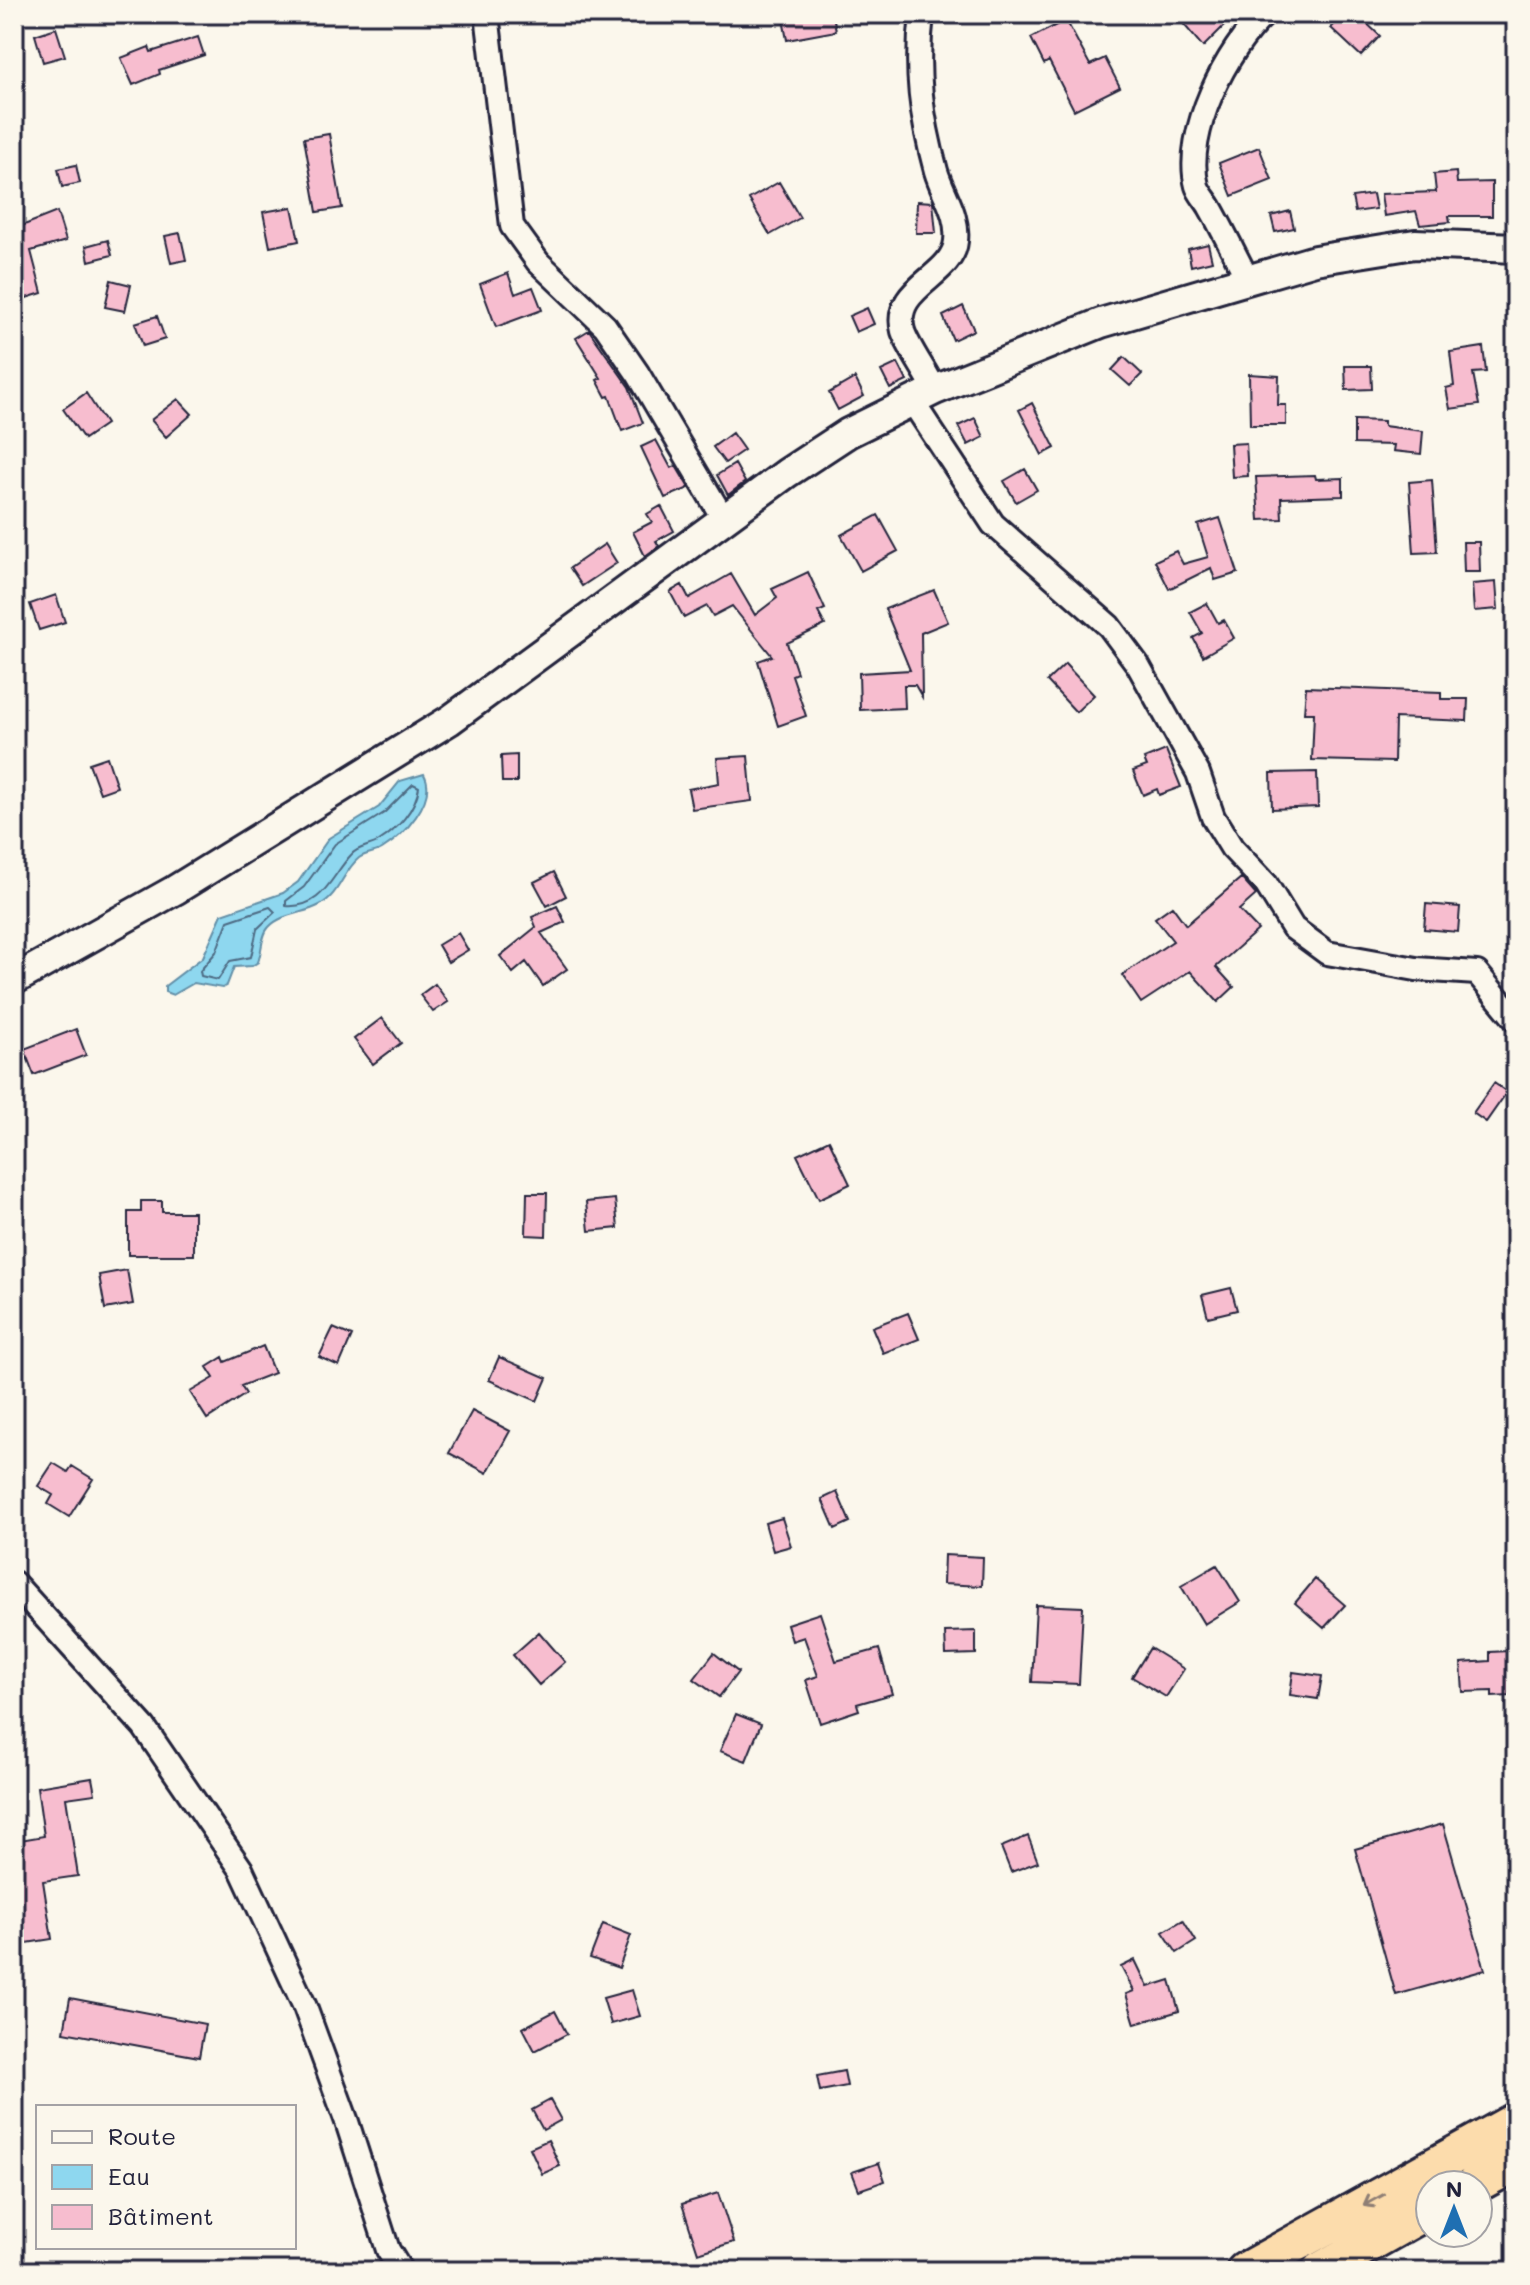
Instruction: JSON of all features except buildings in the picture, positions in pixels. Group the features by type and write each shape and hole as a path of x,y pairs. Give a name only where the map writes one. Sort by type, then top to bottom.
{"highway":[{"path":"1245,2271 1516,2121"},
{"path":"1494,2174 1516,2162"},
{"path":"1320,2271 1414,2218"}],"street":[{"path":"487,14 512,226 538,262 605,326 638,374 723,518"},
{"path":"922,14 916,61 921,106 937,174 956,217 956,244 944,263 918,287 902,311 904,332 924,396 993,524 1109,626 1138,665 1198,773 1213,817 1232,848 1266,884 1293,928 1327,953 1416,969 1477,973 1516,1020"},
{"path":"1247,278 1197,187 1197,154 1199,132 1211,95 1248,29 1265,14"},
{"path":"14,980 153,904 450,720 723,518 848,433 924,396 1101,323 1247,278 1315,260 1415,244 1516,248"},
{"path":"14,1583 144,1727 241,1869 305,2007 347,2122 388,2250 401,2271"}],"water":[{"path":"424,774 426,795 408,826 382,849 359,858 327,900 314,908 274,922 264,934 258,962 252,966 234,967 227,985 222,988 194,983 173,995 165,992 165,986 203,957 222,914 283,893 298,882 329,838 379,807 400,781"}]}
